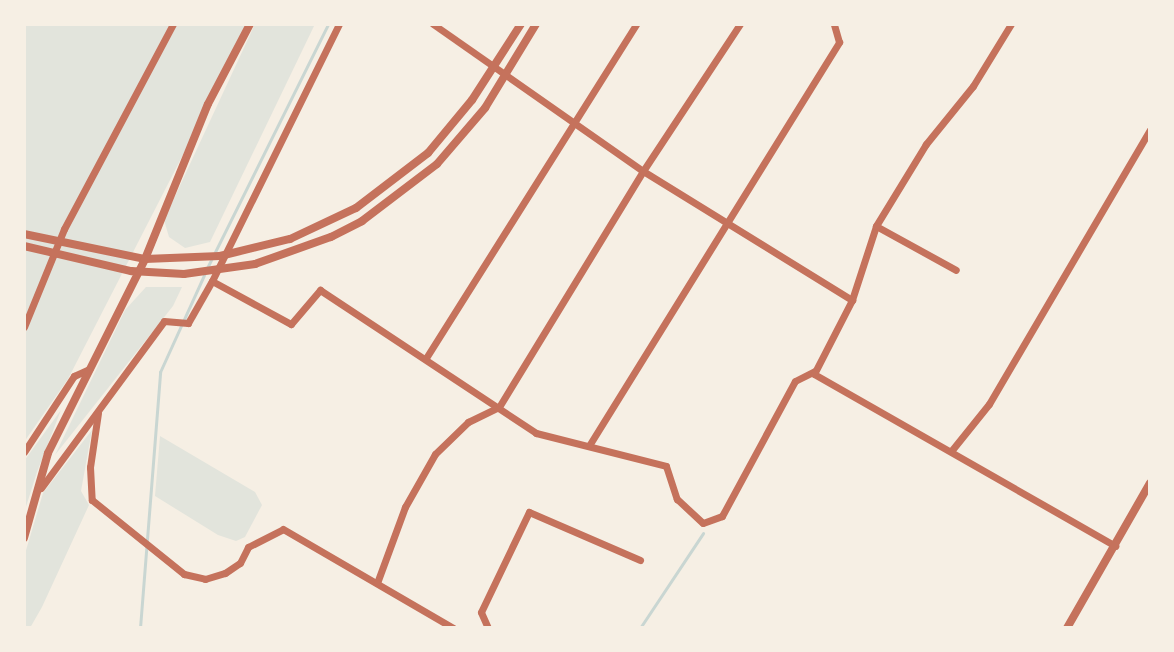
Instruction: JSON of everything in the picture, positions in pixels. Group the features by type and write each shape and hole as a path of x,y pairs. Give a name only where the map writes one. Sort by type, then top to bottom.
{"street":[{"path":"24,327 64,229 173,24"},
{"path":"24,538 41,488 48,453 141,258 208,104 250,24"},
{"path":"41,488 164,321 185,324 212,281 339,24"},
{"path":"433,24 577,120 643,171 852,300"},
{"path":"24,234 141,258 192,258 290,239 356,208 428,153 495,65 521,24"},
{"path":"24,246 135,271 184,274 255,264 362,221 437,164 466,133 536,24"},
{"path":"426,358 636,24"},
{"path":"377,583 405,507 435,454 468,422 499,407 643,171 740,24"},
{"path":"590,444 839,42 834,24"},
{"path":"212,281 291,324 320,290 536,433 590,444 666,466 677,499 703,523 722,516 795,381 815,371 852,300 876,226 926,144 973,86 1011,24"},
{"path":"952,450 989,404 1150,130"},
{"path":"876,226 956,270"},
{"path":"24,452 74,376 89,369"},
{"path":"815,371 1115,546"},
{"path":"98,413 90,467 92,500 184,574 205,579 225,573 240,563 248,547 283,529 453,628"},
{"path":"1067,628 1150,483"},
{"path":"488,628 481,612 529,512 640,560"}],"shaded area":[{"path":"24,24 250,24 68,379 24,442"},
{"path":"255,24 315,24 210,242 185,248 169,237 164,220"},
{"path":"146,287 182,287 173,306 55,455 125,310"},
{"path":"61,410 37,472 24,513 24,461"},
{"path":"92,430 81,491 89,505 42,607 30,628 24,628 24,557 43,493"},
{"path":"160,436 255,492 262,505 245,537 236,541 218,535 155,496"}],"waterway":[{"path":"207,268 328,24"},
{"path":"140,628 160,372 204,275"},
{"path":"640,628 703,533"}]}
